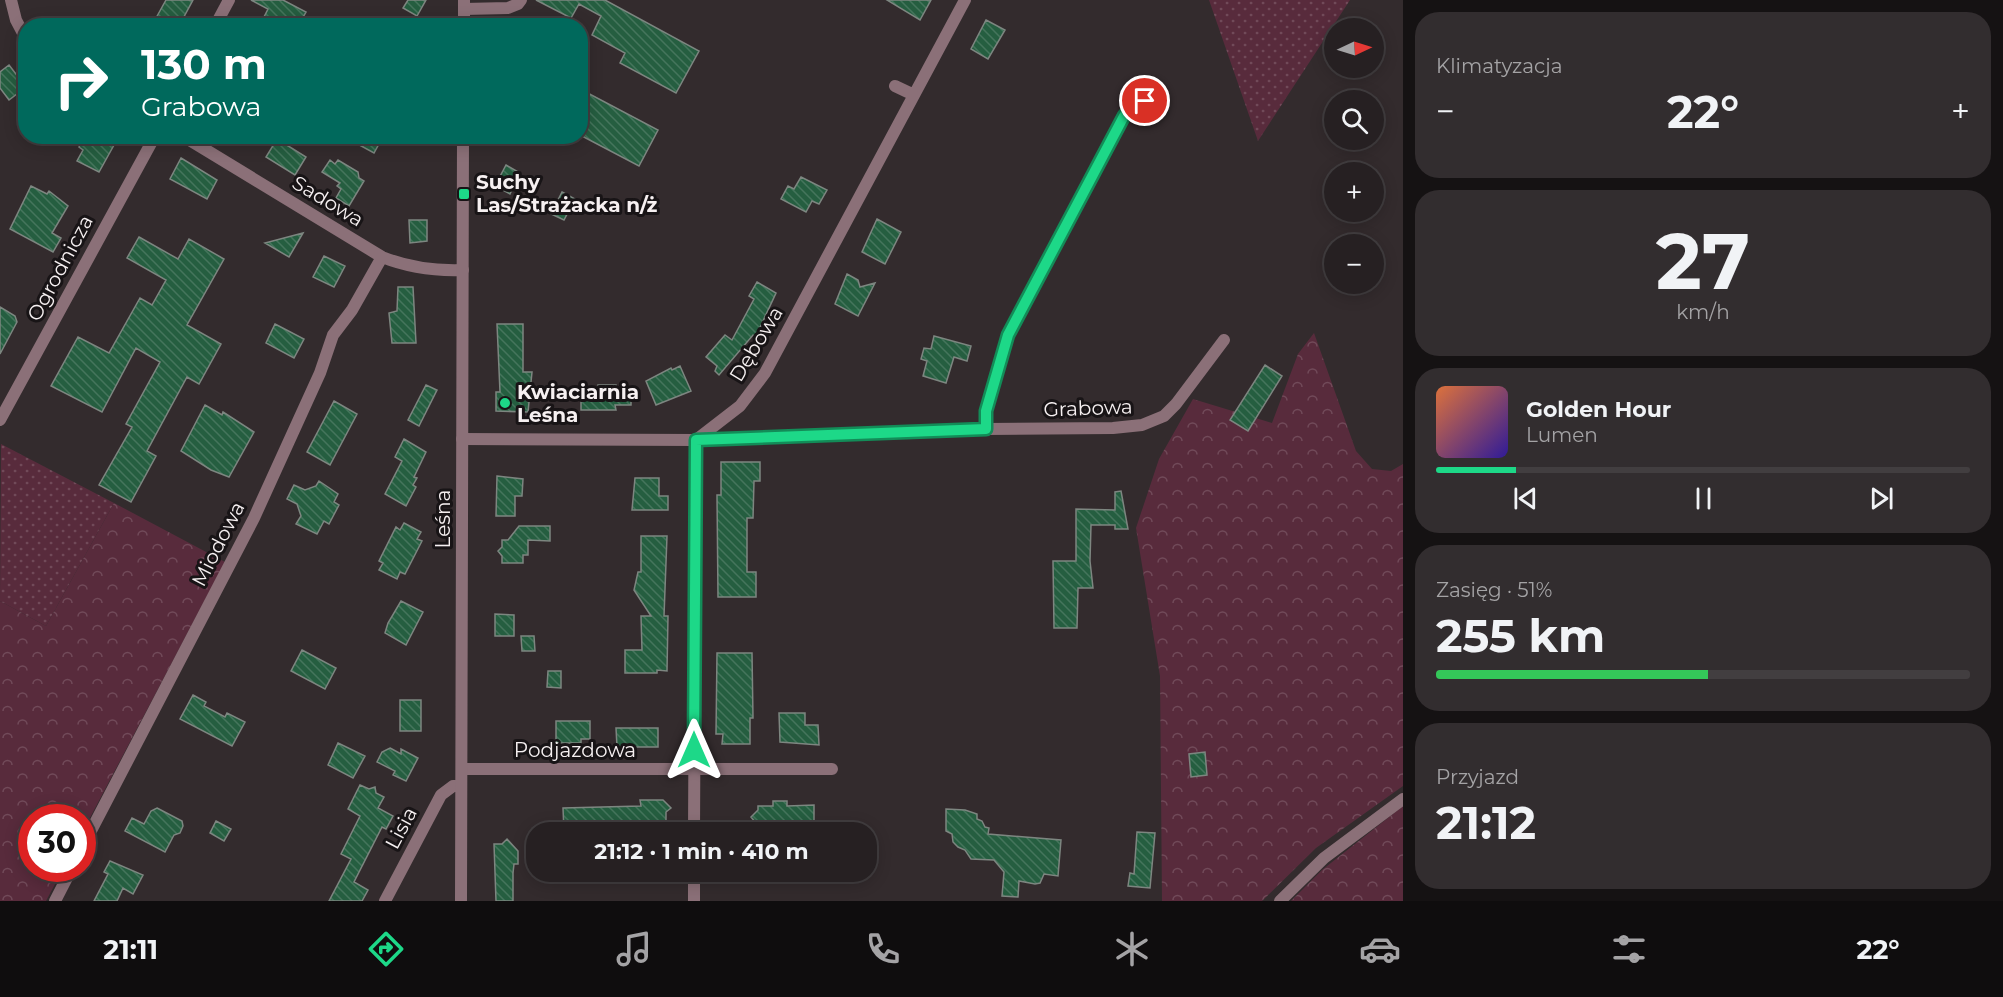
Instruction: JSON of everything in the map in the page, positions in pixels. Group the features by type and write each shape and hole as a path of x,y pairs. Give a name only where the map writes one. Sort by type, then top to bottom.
{"street":[{"path":"11,0 18,25"},
{"path":"219,18 229,0"},
{"path":"464,5 508,8 518,4 521,0"},
{"name":"Dębowa","path":"696,440 740,406 765,373 965,0"},
{"path":"895,86 914,95"},
{"path":"986,429 986,411 1008,335 1124,116 1136,102 1145,101"},
{"name":"Ogrodnicza","path":"0,420 151,144"},
{"name":"Sadowa","path":"196,144 382,256 397,263 444,270 463,270"},
{"name":"Leśna","path":"461,901 463,144"},
{"name":"Miodowa","path":"96,821 254,518 320,373 333,335 352,310 382,256"},
{"name":"Grabowa","path":"462,439 696,440 986,429 1113,429 1154,422 1176,404 1224,340"},
{"path":"694,822 696,440"},
{"name":"Podjazdowa","path":"462,769 832,769"},
{"name":"Lisia","path":"386,901 441,795 453,786 461,786"},
{"path":"1280,901 1324,858 1403,799"},
{"path":"55,901 65,882"},
{"path":"694,882 694,901"}],"green space":[{"path":"1209,0 1350,0 1338,18 1324,18 1324,40 1258,141"},
{"path":"1314,333 1356,451 1372,469 1391,471 1403,464 1403,786 1316,848 1262,901 1162,901 1160,676 1136,528 1159,459 1193,399 1272,423 1298,354"},
{"path":"1,444 114,503 46,626 0,601"},
{"path":"114,503 225,562 96,806 96,804 18,804 18,882 56,882 46,901 0,901 0,601 46,626"},
{"path":"1403,806 1403,901 1291,901 1322,870"}],"building":[{"path":"166,0 193,0 183,18 156,18"},
{"path":"251,0 283,0 306,12 303,18 266,18 264,17 268,9"},
{"path":"408,0 426,0 417,16 403,8"},
{"path":"536,0 605,0 699,51 676,93 620,63 625,53 592,35 601,16 579,4 571,18"},
{"path":"887,0 931,0 920,20"},
{"path":"986,20 1005,30 988,59 971,49"},
{"path":"9,65 18,77 18,93 9,100 0,88 0,72"},
{"path":"588,93 658,130 639,166 588,139"},
{"path":"81,144 115,144 99,172 77,161 83,150 79,147"},
{"path":"274,144 285,144 306,157 295,175 266,157"},
{"path":"358,144 379,144 374,153"},
{"path":"181,158 217,180 207,199 170,179"},
{"path":"330,160 335,164 338,160 358,172 359,178 364,181 349,206 336,198 341,189 337,186 340,183 322,172"},
{"path":"506,165 520,173 510,194 495,186"},
{"path":"801,177 827,190 819,204 812,201 806,212 781,199 788,186 794,189"},
{"path":"31,186 47,194 49,191 68,206 52,233 61,238 53,252 10,229"},
{"path":"562,192 575,199 564,220 551,214"},
{"path":"877,219 901,232 885,264 862,252"},
{"path":"409,220 427,220 427,241 410,243"},
{"path":"303,233 289,257 265,243"},
{"path":"139,237 178,259 189,239 224,259 187,325 221,344 199,384 187,377 147,451 156,456 131,502 99,485 132,427 126,424 160,362 136,348 102,412 51,386 78,337 109,353 140,298 152,305 166,280 127,258"},
{"path":"324,256 345,266 334,287 313,277"},
{"path":"847,274 858,280 860,287 875,283 858,316 835,304"},
{"path":"757,282 776,293 756,336 753,335 719,375 715,371 717,366 706,357 725,335 732,340 754,299 749,296"},
{"path":"398,287 413,287 416,343 392,343 389,313 397,311"},
{"path":"0,307 15,316 17,322 0,354"},
{"path":"275,324 304,339 294,358 266,343"},
{"path":"497,324 523,324 523,372 532,372 528,412 496,411 496,392 500,392"},
{"path":"934,336 971,346 967,361 954,357 946,383 923,376 927,361 921,359 924,348 931,349"},
{"path":"1265,365 1282,376 1248,431 1230,420"},
{"path":"680,366 691,391 656,405 646,381 671,368 672,370"},
{"path":"426,385 437,390 419,426 408,420"},
{"path":"598,385 616,385 616,389 631,389 631,405 615,405 616,410 581,410 581,395 598,395"},
{"path":"334,401 357,414 330,465 307,452"},
{"path":"205,405 222,415 223,412 254,432 229,477 211,470 181,451"},
{"path":"404,439 426,452 414,477 417,478 413,485 416,487 406,506 385,494 402,461 395,457"},
{"path":"721,462 760,462 760,481 754,481 753,518 747,518 747,572 756,572 756,597 718,597 717,495 721,495"},
{"path":"497,476 523,479 522,496 515,496 515,516 496,516"},
{"path":"635,478 659,478 659,496 668,496 668,510 632,510"},
{"path":"319,481 338,494 334,502 339,505 329,524 324,521 317,534 296,524 301,516 297,504 287,499 294,485 305,490 316,486"},
{"path":"1121,491 1128,529 1115,529 1115,525 1091,525 1090,561 1093,588 1078,588 1077,628 1054,628 1053,561 1076,561 1076,509 1115,510 1115,492"},
{"path":"404,523 421,532 417,539 422,541 405,574 400,572 397,579 379,570 383,563 379,561 396,527 400,530"},
{"path":"519,526 550,526 550,541 528,540 528,555 523,555 523,563 502,563 502,556 498,551 502,547 502,540 508,540"},
{"path":"641,536 667,536 664,616 668,616 667,671 625,673 625,650 642,650 641,616 651,616 634,590 638,572 641,572"},
{"path":"401,601 423,612 406,645 385,633"},
{"path":"495,614 514,615 514,636 495,636"},
{"path":"521,636 534,636 535,651 522,651"},
{"path":"302,650 336,668 325,689 291,671"},
{"path":"717,653 752,653 753,718 750,718 750,744 722,744 723,734 716,734"},
{"path":"548,671 561,671 561,688 547,687"},
{"path":"193,695 206,702 204,706 225,717 227,713 245,722 232,746 180,719"},
{"path":"400,700 421,700 421,731 400,731"},
{"path":"779,713 805,713 805,725 818,725 819,745 780,742"},
{"path":"556,721 590,721 590,739 581,739 581,743 556,743"},
{"path":"616,728 658,728 658,747 617,747"},
{"path":"338,743 365,756 353,778 328,765"},
{"path":"390,748 401,754 401,749 418,758 406,781 393,775 395,771 377,762 382,752"},
{"path":"1205,752 1207,775 1191,777 1189,754"},
{"path":"360,785 369,789 375,787 376,793 384,797 378,808 393,816 386,829 382,827 354,882 368,890 362,901 329,901 351,859 341,854 360,816 348,809"},
{"path":"640,800 663,800 671,808 666,812 666,822 564,822 563,808 641,806"},
{"path":"773,801 787,801 787,806 814,805 814,821 755,822 751,817 758,810 758,806 773,806"},
{"path":"157,808 182,821 183,826 180,833 174,835 165,852 125,831 132,818 144,824 151,811"},
{"path":"946,809 965,810 977,814 977,819 989,828 988,834 1061,840 1058,876 1044,874 1040,883 1035,884 1019,881 1018,897 1002,896 1004,872 994,860 971,859 965,850 953,842 952,834 946,831"},
{"path":"216,821 231,829 224,841 210,833"},
{"path":"1137,832 1155,833 1150,888 1128,886 1130,873 1134,874"},
{"path":"507,839 518,851 518,864 514,864 513,873 513,901 496,901 494,844 502,844"},
{"path":"110,861 143,875 133,894 123,888 117,901 94,901 108,874 104,872"}],"place":[{"name":"Suchy Las/Strażacka n/ż","path":"464,194"},
{"name":"Kwiaciarnia Leśna","path":"505,403"}],"route":[{"path":"694,750 696,440 986,429 986,411 1008,335 1124,116 1136,102 1145,101"}]}
